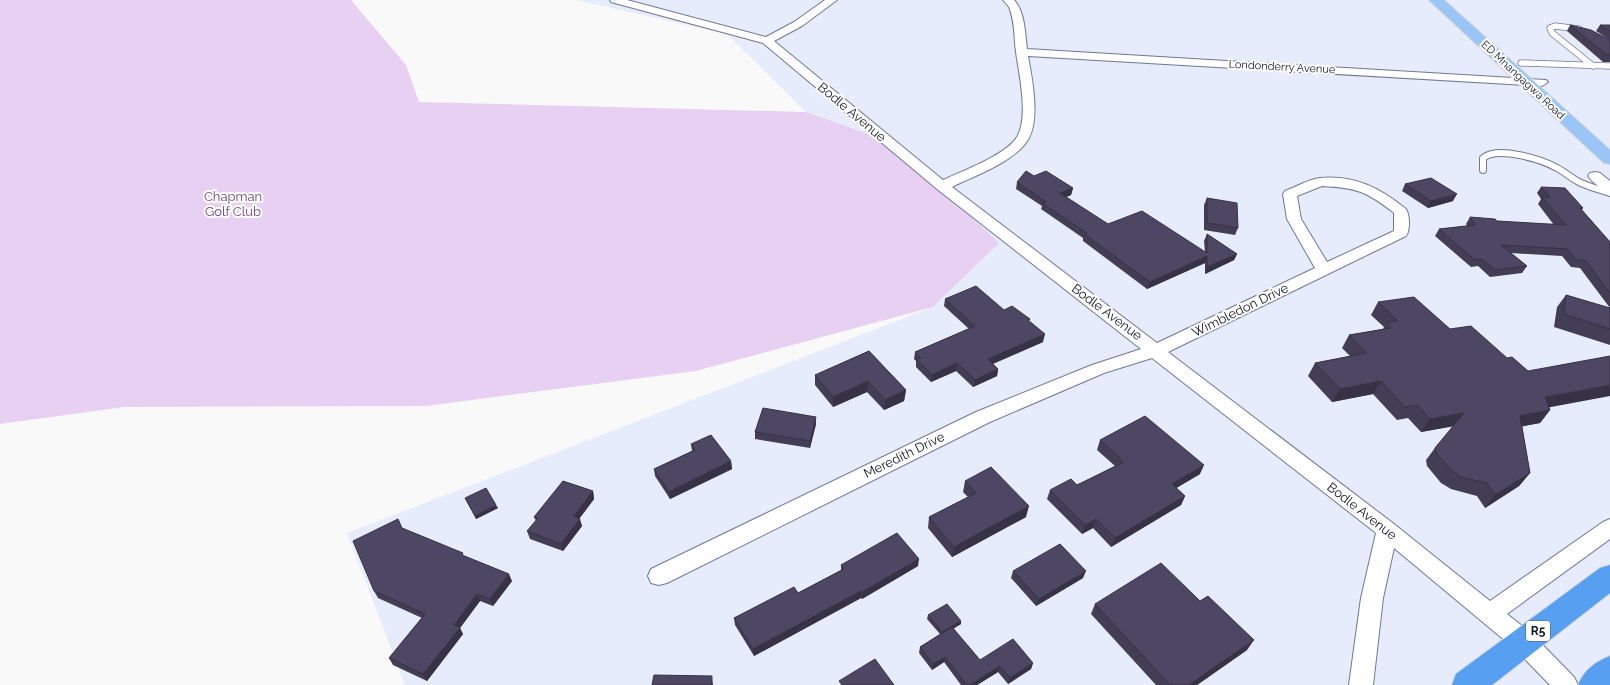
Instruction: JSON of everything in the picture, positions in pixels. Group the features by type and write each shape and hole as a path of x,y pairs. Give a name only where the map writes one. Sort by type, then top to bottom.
{"highway":[{"name":"R5","path":"1466,685 1610,577"},
{"path":"1592,685 1610,671"}],"main road":[{"name":"ED Mnangagwa Road","path":"1436,0 1610,159"},
{"name":"ED Mnangagwa Road","path":"1452,0 1542,82 1610,141"}],"street":[{"name":"Bodle Avenue","path":"615,0 767,41 942,186 1157,350 1387,530 1524,641 1566,685"},
{"path":"767,41 798,24 832,0"},
{"path":"942,186 1007,153 1023,137 1028,120 1029,103 1017,17 1013,5 1008,0"},
{"name":"Londonderry Avenue","path":"1021,52 1542,82"},
{"path":"1595,176 1610,188"},
{"name":"Wimbledon Drive","path":"1157,350 1324,270 1400,233 1401,212 1381,196 1354,184 1320,182 1290,194 1294,219 1324,270"},
{"name":"Meredith Drive","path":"659,576 983,417 1098,369 1157,350"},
{"path":"1489,614 1610,528"},
{"path":"1361,685 1372,598 1387,530"}],"lane":[{"path":"1585,30 1555,26 1550,28 1552,32 1593,66"},
{"path":"1521,63 1610,66"},
{"path":"1483,170 1483,158 1487,155 1496,154 1527,156 1549,163 1581,183 1610,193"}],"shaded area":[{"path":"576,0 1610,0 1610,685 405,685 347,533 933,307 999,243 937,184 877,137 806,112 727,34"}],"green space":[{"name":"Chapman Golf Club","path":"0,0 351,0 406,65 419,102 806,112 877,137 937,184 999,243 933,307 696,371 426,406 124,407 0,424"}],"building":[{"path":"1570,25 1591,30 1610,40 1610,55 1607,55"},
{"path":"1600,25 1610,25 1610,31"},
{"path":"1026,171 1034,176 1046,171 1073,188 1060,193 1108,224 1142,211 1207,253 1207,234 1237,254 1207,267 1207,256 1150,282 1084,234 1087,233 1042,203 1046,202 1017,182"},
{"path":"1431,178 1457,194 1431,201 1405,184"},
{"path":"1541,187 1565,188 1583,208 1580,208 1610,242 1610,293 1585,260 1576,260 1567,249 1501,245 1527,266 1495,270 1482,259 1475,260 1439,229 1475,225 1470,217 1495,219 1497,221 1566,225 1542,197 1550,197"},
{"path":"1207,198 1237,203 1238,228 1207,223"},
{"path":"976,286 1004,310 1012,306 1030,319 1028,320 1045,334 988,359 998,369 975,380 957,363 932,375 916,359 921,358 915,352 975,326 945,299"},
{"path":"1566,295 1610,308 1610,329 1564,314"},
{"path":"1414,297 1450,329 1471,326 1507,358 1512,357 1528,371 1610,356 1610,385 1545,397 1550,410 1520,416 1530,473 1495,495 1487,483 1461,477 1451,470 1436,453 1435,448 1464,413 1430,419 1417,405 1405,407 1381,381 1340,389 1315,363 1367,353 1349,335 1391,328 1387,323 1398,321 1378,302"},
{"path":"869,351 906,390 885,400 868,381 833,397 815,375"},
{"path":"763,408 816,417 810,441 755,432"},
{"path":"1145,416 1204,465 1172,484 1185,496 1115,538 1096,519 1085,525 1050,490 1071,479 1077,485 1124,462 1100,440"},
{"path":"711,435 731,461 669,492 654,469 695,450 691,444"},
{"path":"991,467 1029,506 954,547 929,517 976,493 965,481"},
{"path":"563,481 593,491 574,516 580,519 561,544 527,531 538,518 534,517"},
{"path":"486,488 496,505 475,516 465,498"},
{"path":"398,519 402,528 509,574 490,599 477,594 454,625 460,628 423,674 389,658 425,614 374,591 353,541"},
{"path":"897,533 919,559 862,592 861,591 753,649 734,618 794,587 798,593 844,569 841,565"},
{"path":"1060,544 1086,571 1039,599 1013,571"},
{"path":"1161,563 1200,601 1208,596 1254,640 1189,685 1170,685 1095,604"},
{"path":"947,604 961,621 942,632 928,615"},
{"path":"952,627 980,660 1013,639 1033,663 1010,678 1000,666 970,685 967,685 945,657 933,664 920,647"},
{"path":"875,659 894,685 842,685 839,681"},
{"path":"654,675 712,676 711,685 652,685"}]}
